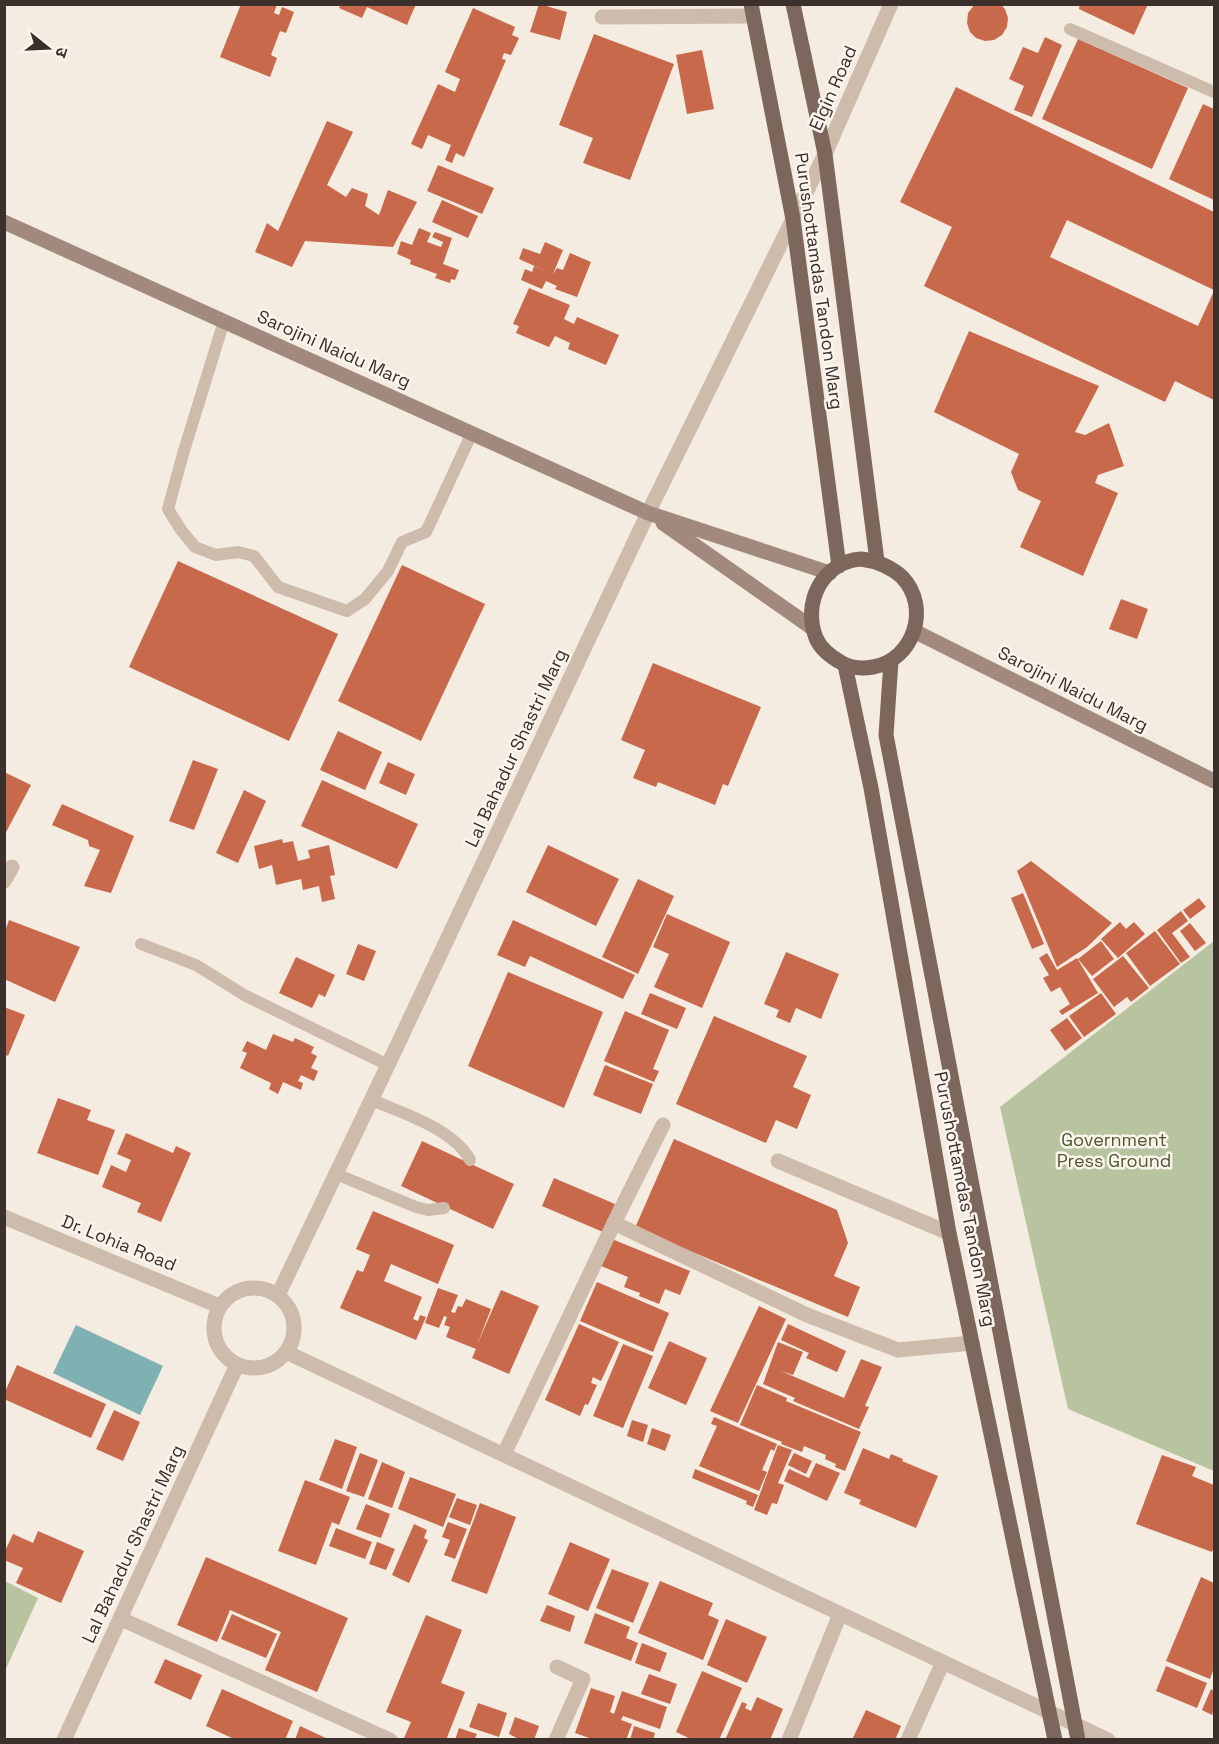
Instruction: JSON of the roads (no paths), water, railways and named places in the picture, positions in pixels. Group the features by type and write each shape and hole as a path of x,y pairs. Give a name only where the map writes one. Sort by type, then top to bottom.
{"main road":[{"name":"Purushottamdas Tandon Marg","path":"793,4 825,154 877,561"},
{"name":"Purushottamdas Tandon Marg","path":"752,10 793,219 835,569"},
{"name":"Sarojini Naidu Marg","path":"4,222 648,513 835,569"},
{"name":"Sarojini Naidu Marg","path":"648,513 812,627"},
{"path":"852,560 877,561 902,578 912,592 917,609 914,631 911,640 891,661 865,668 845,665 830,656 818,643 812,627 810,609 815,592 835,569 852,560"},
{"name":"Sarojini Naidu Marg","path":"914,631 1215,781"},
{"path":"891,661 886,735 1078,1740"},
{"name":"Purushottamdas Tandon Marg","path":"845,665 871,788 949,1233 1055,1740"}],"street":[{"name":"Elgin Road","path":"793,219 825,154 891,4"},
{"path":"602,17 752,10"},
{"name":"Lal Bahadur Shastri Marg","path":"278,1295 648,513 793,219"},
{"path":"504,1454 663,1125"},
{"path":"778,1161 949,1233"},
{"name":"Dr. Lohia Road","path":"4,1217 219,1306"},
{"path":"614,1223 807,1315 898,1350 972,1343"},
{"path":"254,1287 267,1289 278,1295 287,1304 293,1316 292,1341 286,1352 265,1367 251,1368 237,1365 226,1357 213,1333 214,1319 219,1306 228,1296 240,1289 254,1287"},
{"path":"286,1352 1108,1740"},
{"name":"Lal Bahadur Shastri Marg","path":"64,1740 237,1365"},
{"path":"789,1740 840,1614"},
{"path":"121,1619 390,1740"},
{"path":"908,1740 943,1662"},
{"path":"555,1740 583,1679 557,1667"}],"lane":[{"path":"1070,29 1215,92"},
{"path":"224,321 168,509 195,547 216,555 237,552 254,556 278,587 347,611 365,599 388,571 402,542 426,532 472,434"},
{"path":"141,944 196,965 246,996 388,1065"},
{"path":"372,1100 445,1134 460,1146 470,1160"},
{"path":"336,1174 416,1207 428,1210 444,1208"}],"water":[{"path":"76,1325 163,1366 140,1415 53,1373"}],"park label":[{"name":"Government Press Ground","path":"1114,1150"}]}
